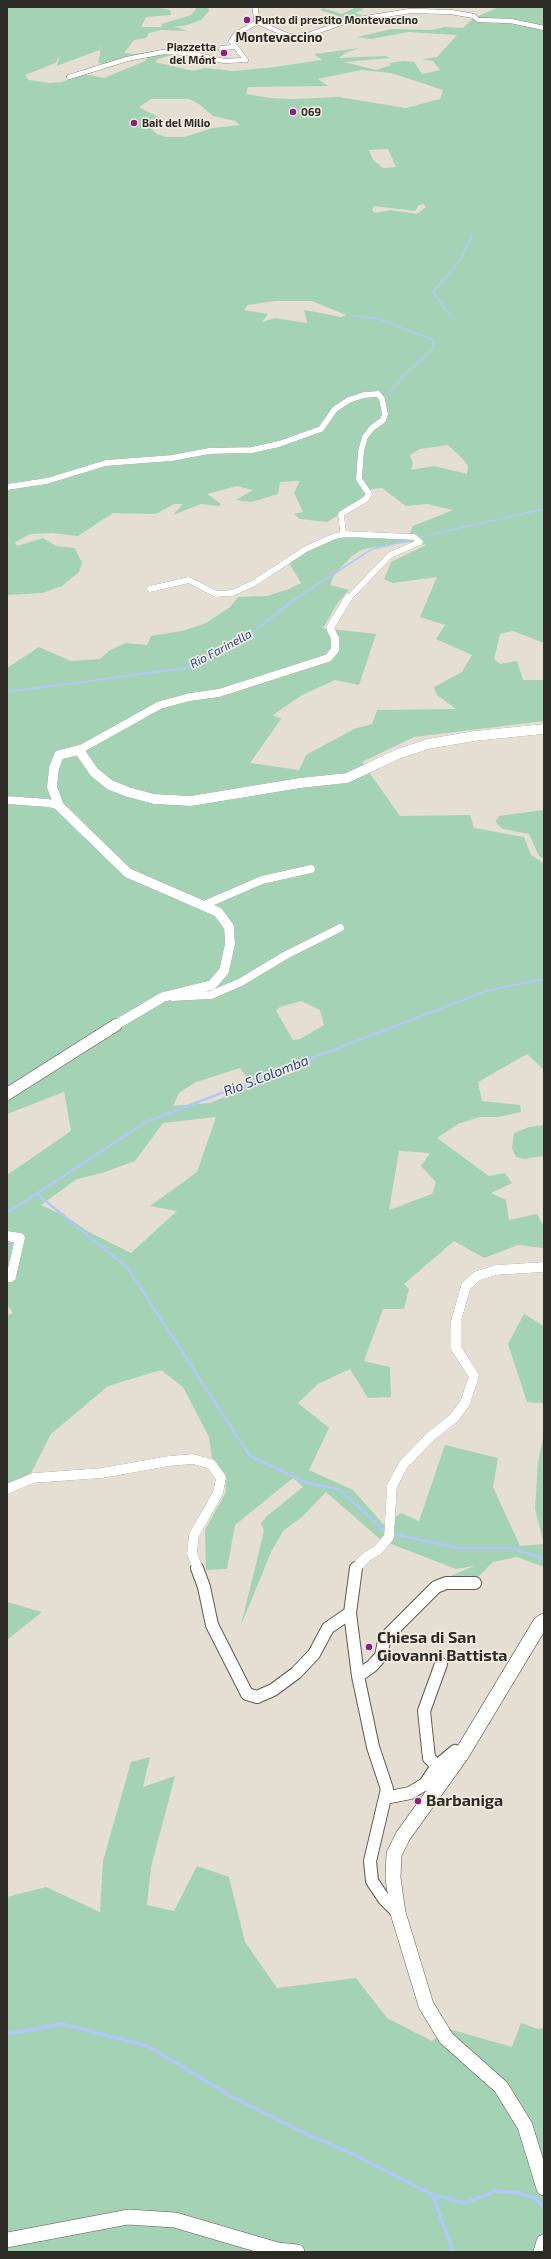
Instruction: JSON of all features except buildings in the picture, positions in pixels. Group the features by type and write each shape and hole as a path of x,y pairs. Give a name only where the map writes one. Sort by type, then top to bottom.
{"street":[{"path":"250,7 255,7 257,22"},
{"path":"69,77 127,58 163,52 189,53 224,61 246,60 234,47 231,41 236,34 257,22 265,24 286,36 308,34 347,21 410,11 451,12 474,16 478,20 511,21 544,28"},
{"path":"234,47 222,48 221,50 224,55 238,52"},
{"path":"201,62 212,59"},
{"path":"7,487 47,481 106,463 172,458 209,451 252,450 279,444 321,430 339,405 349,400 371,394 378,394 382,399 385,414 383,420 372,428 365,437 361,452 359,479 369,494 366,499 341,514 343,532 346,534"},
{"path":"7,1094 131,1014 163,997 212,985 224,971 230,944 229,927 218,912 204,905 138,880 128,873 59,806 52,787 54,768 59,755 79,750 160,705 190,697 219,693 328,658 335,650 335,638 330,628 349,597 390,555 420,542 414,537 346,534 328,538 306,549 254,583 232,593 216,594 189,580 150,589"},
{"path":"79,750 94,772 110,785 154,799 191,801 300,783 347,778 398,754 428,744 474,736 544,729"},
{"path":"7,800 48,803 59,806"},
{"path":"204,905 262,880 311,869"},
{"path":"163,997 211,996 246,979 286,955 340,928"},
{"path":"7,1236 20,1238 11,1277 7,1278"},
{"path":"398,1913 384,1899 372,1881 370,1861 387,1789 373,1747 358,1676 350,1613 355,1569 366,1557 378,1550 389,1537 392,1486 403,1465 431,1436 454,1418 465,1403 474,1376 456,1348 456,1321 466,1286 477,1276 496,1270 544,1267"},
{"path":"7,1489 33,1478 102,1473 169,1460 194,1459 211,1464 221,1478 218,1493 194,1535 192,1553 204,1587 212,1625 247,1694 257,1697 273,1690 296,1673 314,1654 328,1628 350,1613"},
{"path":"358,1676 372,1666 381,1656 384,1641 389,1634 436,1587 446,1583 475,1583"},
{"path":"544,1621 540,1624 460,1754 404,1836 394,1854 392,1878 398,1913 426,2005 446,2038 501,2087 525,2126 544,2188"},
{"path":"437,1766 429,1758 424,1711 441,1664"},
{"path":"385,1798 410,1793 425,1784 437,1766 454,1751 460,1754"},
{"path":"7,2240 128,2218 175,2220 277,2250 297,2252"},
{"path":"541,2252 544,2242"}],"green space":[{"path":"7,7 155,7 170,10 171,15 146,17 141,27 161,27 162,24 191,15 197,7 208,7 209,11 201,20 184,26 174,26 187,31 161,30 149,33 146,38 134,40 124,53 134,54 173,48 195,51 190,56 175,54 158,59 155,62 193,71 204,68 234,71 275,67 322,60 314,54 360,48 345,53 339,58 386,56 390,58 344,62 376,70 391,65 389,63 404,61 414,62 422,74 440,70 433,61 422,59 437,57 457,35 408,32 371,39 357,37 392,29 431,30 445,27 463,28 474,18 499,7 544,7 544,643 513,631 500,634 494,659 500,664 517,661 523,680 544,680 544,721 414,737 362,762 400,816 470,815 474,828 524,837 531,855 544,863 544,1070 527,1054 478,1082 482,1101 520,1105 521,1112 498,1117 479,1117 458,1124 437,1138 489,1176 505,1173 512,1183 491,1193 506,1200 509,1220 537,1214 544,1227 544,1248 518,1245 484,1258 454,1241 404,1284 409,1289 404,1309 383,1309 364,1361 390,1367 391,1397 368,1398 350,1369 318,1384 298,1403 329,1428 309,1470 353,1490 384,1525 401,1513 419,1521 445,1445 498,1458 493,1487 520,1546 544,1544 544,1567 517,1557 493,1562 478,1577 471,1580 446,1578 474,1566 456,1569 381,1540 326,1492 303,1516 283,1531 272,1550 241,1625 264,1531 261,1523 267,1516 303,1487 293,1478 235,1525 227,1569 206,1570 205,1530 226,1492 225,1474 212,1458 209,1437 183,1387 161,1370 108,1386 51,1434 30,1475 7,1485 7,1315 13,1313 7,1305 7,1175 71,1131 64,1092 7,1114 7,668 39,647 71,661 100,659 110,650 126,643 147,645 151,636 182,631 206,623 230,607 238,597 267,596 289,589 301,583 288,561 327,537 408,538 413,526 453,510 427,504 406,506 382,488 372,489 351,507 327,522 300,519 294,514 303,512 294,493 300,481 280,482 278,494 252,502 236,500 253,490 237,486 207,494 221,504 219,506 201,504 173,515 183,504 174,504 156,514 113,513 78,536 53,533 30,534 15,542 17,546 43,538 56,546 75,548 82,563 79,572 62,586 43,593 7,595","holes":["99,44 100,54 98,62 106,66 140,57 147,58 145,61 104,78 84,74 62,82 50,83 29,80 25,75 56,63 60,54 57,66 99,50","361,70 391,73 443,90 440,99 406,108 339,97 294,99 270,98 246,94 248,87 328,86 318,79","151,99 189,99 199,104 213,116 235,121 240,125 213,128 184,137 166,137 157,134 152,129 160,118 139,107","388,149 396,167 383,168 373,160 369,150","424,204 426,207 417,214 391,210 375,213 372,210 374,206 415,211 419,205","275,301 312,301 346,315 341,317 304,310 307,323 275,318 262,322 268,314 244,310 248,305","448,445 463,459 468,466 467,474 434,466 411,470 413,464 410,455 420,449","409,542 426,545 391,562 384,579 393,583 437,577 420,617 445,625 436,639 472,655 462,672 434,687 437,695 456,709 377,710 372,724 354,729 306,755 299,770 250,763 281,719 273,715 302,695 335,680 359,685 376,634 323,628 339,601 349,590 330,585 334,575 352,556 363,549","301,1001 320,1010 324,1025 300,1039 293,1040 276,1011 280,1007","240,1068 250,1082 234,1093 210,1103 173,1106 179,1093 196,1082","216,1117 197,1172 150,1206 177,1211 131,1253 89,1232 67,1217 41,1205 77,1179 102,1173 135,1161 163,1123","399,1151 430,1153 421,1166 436,1182 432,1194 389,1210"]},
{"path":"357,7 364,9 355,13 367,17 345,20 334,18 338,16 320,10 323,8 342,14"},
{"path":"544,807 544,859 539,856 529,834 503,829 497,824 496,821 499,816 543,810"},
{"path":"544,1125 544,1156 524,1159 516,1157 512,1148 514,1133 529,1127"},
{"path":"524,1314 544,1326 544,1422 543,1403 527,1402 508,1344"},
{"path":"544,1433 544,1544 535,1509 538,1462"},
{"path":"7,1602 42,1612 7,1640"},
{"path":"150,1757 143,1787 175,1776 151,1867 147,1905 174,1911 197,1866 229,1877 245,1942 277,1988 356,1978 387,2018 432,2041 449,2029 512,2047 521,2023 538,2029 544,2028 544,2252 7,2252 7,1897 46,1887 100,1912 103,1861 131,1762"}],"waterway":[{"path":"451,317 433,292 459,262 472,235"},
{"path":"353,316 379,319 433,340 433,349 404,375 387,396"},
{"name":"Rio Farinella","path":"420,537 544,509"},
{"name":"Rio Farinella","path":"295,599 372,549 411,540"},
{"name":"Rio Farinella","path":"7,692 186,668 246,638 296,598"},
{"name":"Rio S.Colomba","path":"396,1026 486,991 544,979"},
{"name":"Rio S.Colomba","path":"7,1213 146,1122 398,1025"},
{"path":"37,1194 127,1267 250,1456 305,1482 340,1490 386,1532"},
{"path":"392,1534 459,1548 512,1548 544,1559"},
{"path":"7,2034 62,2024 148,2046 229,2095 311,2136 353,2154 433,2195 465,2203 496,2191 517,2193 535,2198 544,2208"},
{"path":"433,2196 453,2252"}],"place":[{"name":"Punto di prestito Montevaccino","path":"247,20"},
{"name":"Piazzetta del Mónt","path":"224,53"},
{"name":"069","path":"293,112"},
{"name":"Bait del Milio","path":"134,123"},
{"name":"Chiesa di San Giovanni Battista","path":"369,1647"},
{"name":"Barbaniga","path":"418,1801"}],"district":[{"name":"Montevaccino","path":"279,38"}]}
